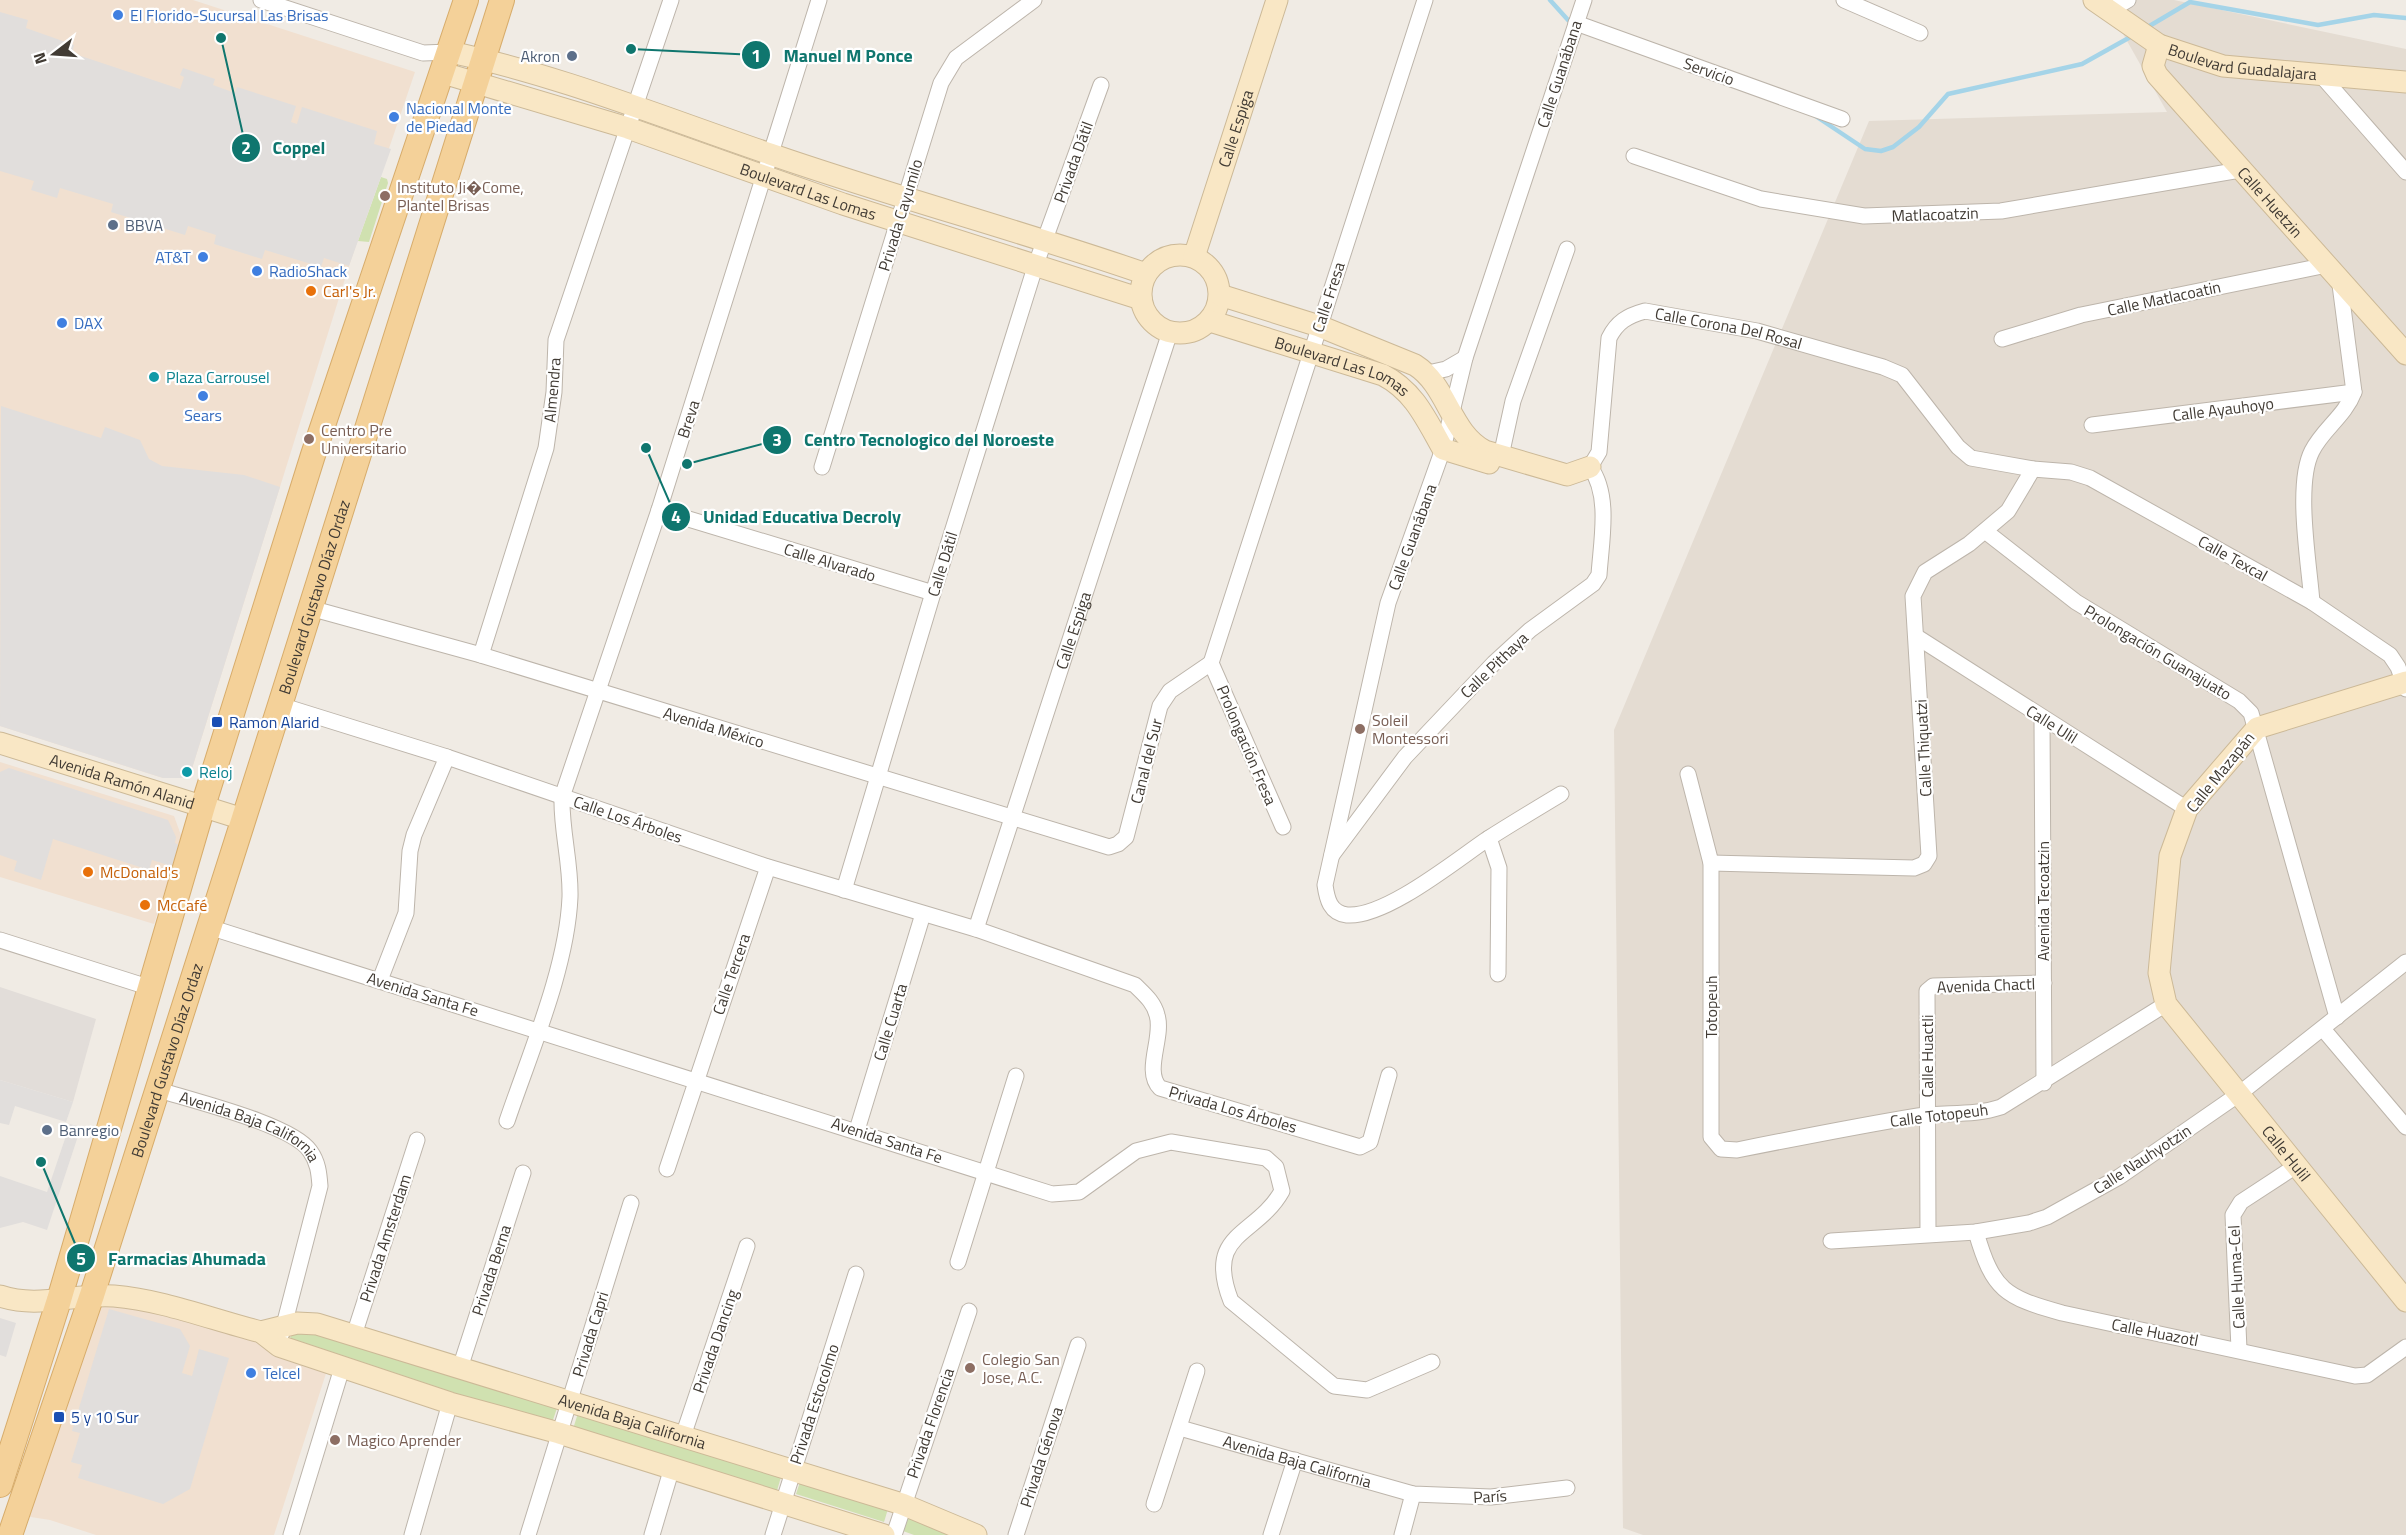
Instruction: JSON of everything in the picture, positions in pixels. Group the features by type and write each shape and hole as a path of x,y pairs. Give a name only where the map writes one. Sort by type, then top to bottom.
{"main road":[{"name":"Boulevard Gustavo Díaz Ordaz","path":"0,1485 59,1300 203,806 313,455 466,0"},
{"name":"Boulevard Gustavo Díaz Ordaz","path":"10,1535 92,1294 502,0"}],"street":[{"path":"261,0 447,62"},
{"name":"Almendra","path":"481,655 546,448 554,392 556,340 670,0"},
{"name":"Breva","path":"562,797 600,692 659,510 819,0"},
{"name":"Privada Cayumilo","path":"822,467 941,83 956,58 1034,0"},
{"name":"Calle Espiga","path":"1194,257 1277,0"},
{"name":"Calle Fresa","path":"1211,663 1425,0"},
{"name":"Calle Guanábana","path":"1561,794 1489,838 1419,886 1382,907 1346,915 1334,910 1327,900 1325,885 1388,603 1443,449 1465,358 1584,0"},
{"path":"1844,0 1920,33"},
{"name":"Boulevard Guadalajara","path":"2113,8 2153,42 2223,66 2406,82"},
{"name":"Servicio","path":"1576,23 1842,118"},
{"name":"Calle Huetzin","path":"2153,42 2153,66 2157,75 2240,171 2406,354"},
{"name":"Boulevard Las Lomas","path":"447,62 483,59 635,106 771,155 1046,239 1146,274"},
{"name":"Boulevard Las Lomas","path":"447,62 476,82 628,128 765,176 1141,299"},
{"path":"2320,74 2406,172"},
{"name":"Privada Dátil","path":"1046,239 1101,85"},
{"name":"Matlacoatzin","path":"1634,156 1761,199 1864,216 2001,211 2240,171"},
{"name":"Calle Dátil","path":"844,890 933,593 1036,264 1046,239"},
{"path":"1502,456 1513,401 1566,249"},
{"path":"1181,255 1194,257 1208,266 1217,279 1220,295 1217,309 1210,321 1191,332 1170,332 1156,326 1146,314 1141,299 1146,274 1155,264 1167,257 1181,255"},
{"path":"2312,602 2303,480 2311,452 2349,405 2354,392 2333,271"},
{"name":"Calle Matlacoatin","path":"2002,339 2081,315 2333,271"},
{"name":"Boulevard Las Lomas","path":"1220,295 1319,326 1415,365 1428,373 1441,391 1452,415"},
{"name":"Calle Corona Del Rosal","path":"1590,467 1599,452 1609,339 1615,326 1628,316 1645,311 1757,331 1883,367 1902,375 1965,454 1978,460 2033,469"},
{"name":"Boulevard Las Lomas","path":"1210,321 1383,375 1399,383 1413,397 1443,449"},
{"name":"Calle Espiga","path":"976,929 1170,332"},
{"name":"Boulevard Las Lomas","path":"1428,373 1446,369 1465,358"},
{"name":"Calle Ayauhoyo","path":"2092,425 2354,392"},
{"path":"1452,415 1473,445 1502,456 1567,475 1590,467"},
{"path":"1443,449 1506,467 1534,465"},
{"name":"Calle Pithaya","path":"1332,855 1405,757 1486,672 1530,630 1593,584 1599,575 1602,504 1600,485 1590,467"},
{"name":"Calle Texcal","path":"2033,469 2071,472 2090,478 2312,602 2390,655 2405,685"},
{"name":"Calle Thiquatzi","path":"1711,863 1914,868 1924,864 1929,856 1913,596 1925,572 1985,531 2012,506 2033,469"},
{"name":"Calle Alvarado","path":"659,510 933,593"},
{"name":"Prolongación Guanajuato","path":"1985,531 2076,602 2239,701 2251,713 2337,1017"},
{"name":"Avenida México","path":"310,608 481,655 1109,847 1118,844"},
{"name":"Calle Ulil","path":"1917,637 2042,719 2187,809"},
{"name":"Prolongación Fresa","path":"1211,663 1283,827"},
{"name":"Canal del Sur","path":"1118,844 1126,837 1160,706 1170,690 1211,663"},
{"name":"Calle Mazapán","path":"2166,1004 2159,973 2170,856 2187,809 2257,728 2405,685"},
{"name":"Calle Los Árboles","path":"280,705 447,757 768,867 976,929"},
{"name":"Avenida Tecoatzin","path":"2042,719 2044,1083"},
{"name":"Avenida Ramón Alanid","path":"0,743 243,819"},
{"path":"380,980 406,913 410,851 414,835 447,757"},
{"name":"Totopeuh","path":"1688,774 1711,863 1711,1137 1720,1149"},
{"path":"507,1121 566,936 570,896 567,848 561,821 562,797"},
{"path":"1489,838 1499,868 1498,974"},
{"name":"Calle Tercera","path":"667,1169 694,1081 768,867"},
{"name":"Calle Cuarta","path":"857,1130 923,914"},
{"name":"Avenida Santa Fe","path":"209,927 694,1081 857,1130 1052,1194 1079,1192 1136,1151 1172,1142 1266,1158 1276,1167 1282,1191 1275,1203 1232,1239 1225,1257 1223,1280 1231,1301 1334,1386 1367,1390 1432,1362"},
{"name":"Privada Los Árboles","path":"976,929 1135,985 1147,996 1157,1014 1160,1030 1153,1074 1155,1083 1161,1088 1360,1147 1370,1143 1389,1076"},
{"path":"0,940 151,988"},
{"name":"Calle Nauhyotzin","path":"1832,1241 1928,1233 1977,1232 2029,1223 2047,1216 2119,1177 2239,1094 2406,962"},
{"name":"Avenida Chactl","path":"1929,987 2044,983"},
{"name":"Calle Huactli","path":"1928,1233 1929,987"},
{"name":"Calle Totopeuh","path":"1720,1149 1737,1150 1858,1125 1928,1115 1987,1112 2013,1101 2044,1083 2166,1004"},
{"name":"Calle Hulil","path":"2166,1004 2406,1301"},
{"path":"2323,1029 2406,1127"},
{"path":"958,1262 1016,1076"},
{"name":"Avenida Baja California","path":"156,1089 275,1128 309,1149 318,1165 320,1186 279,1347"},
{"name":"Privada Amsterdam","path":"354,1335 417,1140"},
{"name":"Calle Huma-Cel","path":"2239,1349 2233,1215 2241,1202 2296,1166"},
{"name":"Privada Berna","path":"460,1368 523,1173"},
{"name":"Privada Capri","path":"528,1535 631,1203"},
{"name":"Calle Huazotl","path":"1977,1232 1993,1278 2009,1294 2026,1303 2062,1313 2239,1349 2355,1376 2372,1372 2406,1347"},
{"name":"Privada Dancing","path":"683,1436 747,1246"},
{"name":"Privada Estocolmo","path":"772,1535 856,1274"},
{"name":"Avenida Baja California","path":"0,1296 31,1302 92,1294 140,1300 261,1332 279,1347 342,1368 884,1535"},
{"name":"Privada Florencia","path":"894,1535 902,1504 969,1311"},
{"name":"Avenida Baja California","path":"261,1332 306,1322 354,1335 902,1504 976,1535"},
{"name":"Privada Génova","path":"1016,1535 1078,1346"},
{"path":"291,1535 342,1368"},
{"path":"1154,1504 1197,1371"},
{"path":"412,1535 450,1403"},
{"name":"Avenida Baja California","path":"1180,1428 1413,1494"},
{"path":"1271,1535 1295,1460"},
{"path":"652,1535 671,1471"},
{"name":"París","path":"1413,1494 1491,1497 1568,1488"},
{"path":"1402,1535 1413,1494"}],"shaded area":[{"path":"0,0 193,0 415,72 349,266 189,778 163,778 0,726"},
{"path":"2104,0 2174,0 2406,49 2406,1535 1643,1535 1623,1528 1614,730 1869,121 2167,112"},
{"path":"0,12 28,20 26,28 74,45 72,53 180,89 184,77 180,75 183,68 215,79 213,85 235,93 237,87 296,106 291,122 297,124 302,107 377,131 374,144 391,149 349,266 324,258 321,267 265,250 262,259 214,244 216,235 188,226 185,235 111,212 113,204 60,188 57,198 31,190 34,181 0,171"},
{"path":"1,406 101,438 105,427 140,440 149,459 162,466 244,475 280,487 189,778 163,778 0,726"},
{"path":"0,762 174,816 182,838 154,924 0,877"},
{"path":"9,768 168,820 176,837 175,843 180,846 174,867 152,860 149,870 53,839 41,880 14,871 17,861 0,855 0,772"},
{"path":"0,987 96,1019 73,1102 0,1080"},
{"path":"0,1080 73,1102 66,1122 15,1106 9,1125 0,1123"},
{"path":"70,1124 81,1127 47,1230 23,1222 0,1228 0,1176 47,1192"},
{"path":"93,1288 330,1361 274,1535 96,1535 50,1520 18,1515"},
{"path":"109,1309 180,1329 190,1346 182,1373 192,1376 199,1349 229,1358 190,1489 163,1504 78,1478 82,1465 71,1462 80,1433 72,1431"},
{"path":"0,1318 16,1323 6,1357 0,1355"}],"green space":[{"path":"381,177 387,179 388,183 369,242 358,241"},
{"path":"312,1329 558,1405 552,1423 304,1347 290,1340 292,1331"},
{"path":"578,1413 781,1477 776,1494 573,1429"},
{"path":"800,1482 888,1509 884,1522 796,1494"},
{"path":"909,1512 965,1535 914,1535 903,1531"}],"waterway":[{"path":"1550,0 1568,20"},
{"path":"2146,28 2190,2 2318,25 2374,15 2406,18"},
{"path":"1814,115 1865,149 1881,151 1893,147 1919,127 1948,94 2082,64 2134,35"}],"place":[{"name":"El Florido-Sucursal Las Brisas","path":"118,15"},
{"name":"Coppel","path":"221,38"},
{"name":"Manuel M Ponce","path":"631,49"},
{"name":"Akron","path":"572,56"},
{"name":"Nacional Monte de Piedad","path":"394,117"},
{"name":"Instituto Ji�Come, Plantel Brisas","path":"385,196"},
{"name":"BBVA","path":"113,225"},
{"name":"AT&T","path":"203,257"},
{"name":"RadioShack","path":"257,271"},
{"name":"Carl's Jr.","path":"311,291"},
{"name":"DAX","path":"62,323"},
{"name":"Plaza Carrousel","path":"154,377"},
{"name":"Sears","path":"203,396"},
{"name":"Centro Pre Universitario","path":"309,439"},
{"name":"Unidad Educativa Decroly","path":"646,448"},
{"name":"Centro Tecnologico del Noroeste","path":"687,464"},
{"name":"Ramon Alarid","path":"217,722"},
{"name":"Soleil Montessori","path":"1360,729"},
{"name":"Reloj","path":"187,772"},
{"name":"McDonald's","path":"88,872"},
{"name":"McCafé","path":"145,905"},
{"name":"Banregio","path":"47,1130"},
{"name":"Farmacias Ahumada","path":"41,1162"},
{"name":"Colegio San Jose, A.C.","path":"970,1368"},
{"name":"Telcel","path":"251,1373"},
{"name":"5 y 10 Sur","path":"59,1417"},
{"name":"Magico Aprender","path":"335,1440"}]}
